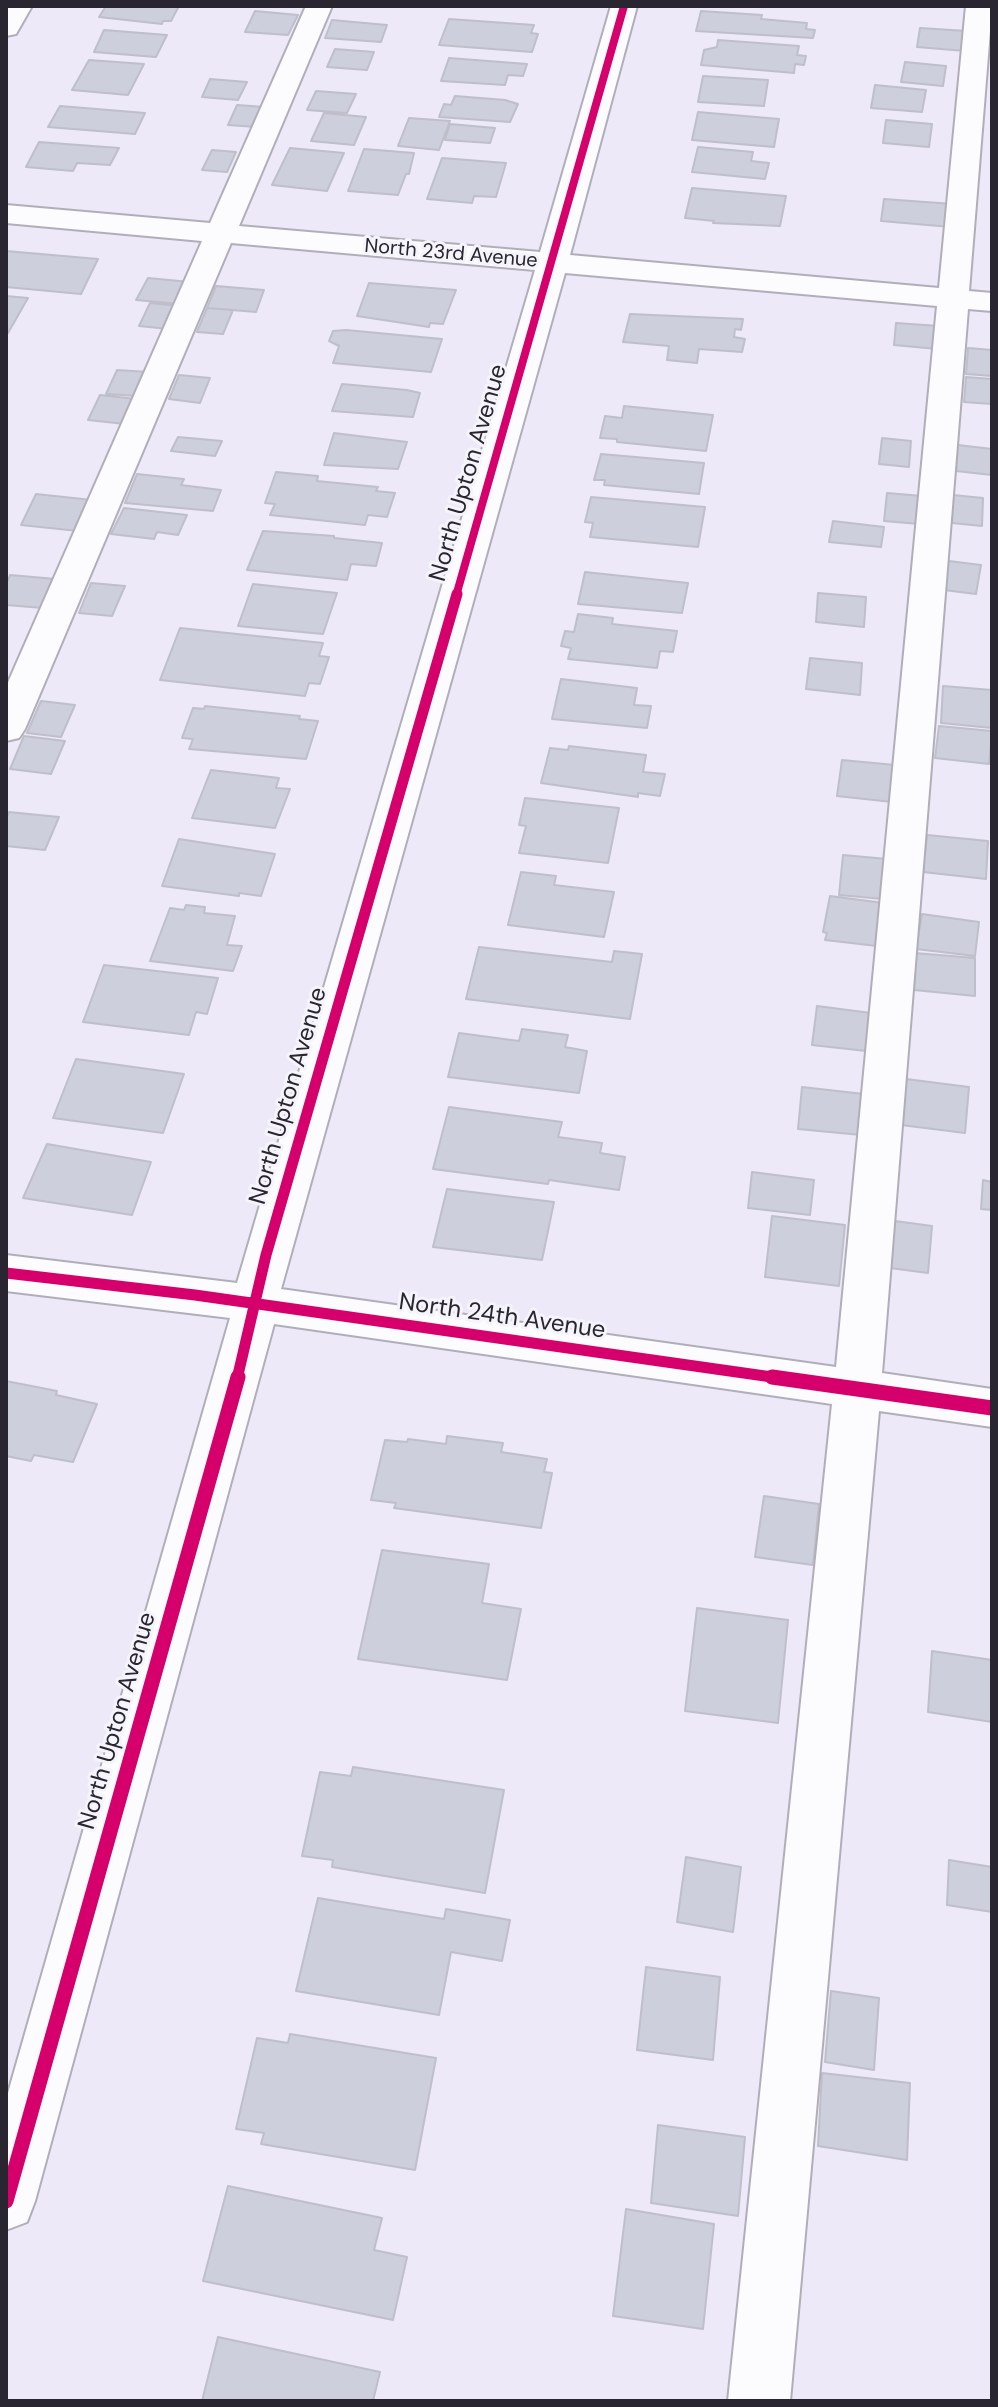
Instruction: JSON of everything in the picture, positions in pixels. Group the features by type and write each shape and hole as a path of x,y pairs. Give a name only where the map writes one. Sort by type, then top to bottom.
{"street":[{"path":"6,28 19,6"},
{"path":"6,729 319,6"},
{"name":"North Upton Avenue","path":"6,2201 257,1303 266,1255 553,263 624,6"},
{"path":"759,2401 857,1391 973,300 977,6 992,7"},
{"name":"North 23rd Avenue","path":"6,214 973,300"},
{"name":"North 24th Avenue","path":"6,1273 257,1303 992,1408"}],"building":[{"path":"106,6 179,6 171,21 163,21 162,24 99,17"},
{"path":"255,11 298,15 288,35 245,32"},
{"path":"701,11 762,15 761,19 807,23 806,29 815,30 813,38 696,31"},
{"path":"449,19 534,25 531,33 538,34 532,52 439,45"},
{"path":"332,20 387,25 381,42 325,38"},
{"path":"920,28 967,31 965,51 917,47"},
{"path":"104,30 167,35 156,57 94,52"},
{"path":"718,40 799,46 797,55 806,56 804,65 795,64 794,73 701,65 704,50 717,47"},
{"path":"335,49 374,52 367,70 327,67"},
{"path":"449,58 527,64 523,76 508,75 505,85 441,81"},
{"path":"89,60 144,64 128,95 72,90"},
{"path":"905,62 946,66 943,86 901,82"},
{"path":"703,76 768,80 764,106 698,102"},
{"path":"210,79 247,82 238,100 202,97"},
{"path":"875,85 926,90 922,112 871,108"},
{"path":"316,91 356,94 347,113 307,110"},
{"path":"455,96 518,104 510,122 439,117 444,104 451,105"},
{"path":"237,105 265,107 256,127 228,125"},
{"path":"60,106 145,113 135,134 48,127"},
{"path":"698,112 779,119 774,147 692,140"},
{"path":"324,113 366,117 354,145 311,141"},
{"path":"409,118 450,121 439,150 398,146"},
{"path":"886,120 932,124 929,147 883,143"},
{"path":"450,124 495,128 490,143 445,140"},
{"path":"39,142 119,148 110,165 77,163 73,171 26,167"},
{"path":"698,147 753,152 751,161 769,163 765,179 692,172"},
{"path":"290,148 344,153 327,191 272,185"},
{"path":"364,149 414,153 409,174 406,174 398,195 348,191"},
{"path":"212,150 236,152 227,172 202,170"},
{"path":"442,158 506,163 496,197 474,196 472,203 427,199"},
{"path":"692,188 786,196 780,226 713,223 685,218"},
{"path":"884,199 953,204 951,227 881,221"},
{"path":"6,251 98,259 81,294 6,287"},
{"path":"148,278 190,282 179,304 136,300"},
{"path":"369,283 456,290 443,324 430,323 429,327 357,316"},
{"path":"216,286 264,290 256,312 207,308"},
{"path":"6,296 28,298 8,333 6,333"},
{"path":"150,303 179,306 168,329 139,326"},
{"path":"207,308 233,310 223,334 197,332"},
{"path":"630,314 743,319 741,330 735,329 734,337 745,339 742,352 699,349 697,363 667,360 669,346 623,342"},
{"path":"896,323 939,326 937,349 894,345"},
{"path":"333,331 442,339 431,372 333,363 339,346 329,341"},
{"path":"968,348 992,350 992,376 966,374"},
{"path":"117,370 148,372 137,396 106,394"},
{"path":"179,375 210,378 200,403 169,399"},
{"path":"966,377 992,379 992,404 964,402"},
{"path":"342,384 420,393 413,417 332,411"},
{"path":"100,395 136,399 125,424 88,420"},
{"path":"624,406 713,415 706,451 600,438 605,416 622,418"},
{"path":"334,433 407,442 398,469 324,465"},
{"path":"178,437 222,441 215,456 171,451"},
{"path":"882,438 911,441 909,467 879,464"},
{"path":"958,445 992,449 992,475 956,471"},
{"path":"601,454 704,463 699,494 604,485 605,480 594,480"},
{"path":"276,472 318,476 317,481 378,487 376,491 395,493 387,517 368,515 365,525 270,515 275,504 265,503"},
{"path":"137,474 184,479 181,485 221,490 213,511 125,503"},
{"path":"887,493 922,496 919,524 884,521"},
{"path":"36,494 92,500 78,531 21,525"},
{"path":"953,495 983,498 982,526 952,523"},
{"path":"591,497 705,507 698,547 590,537 593,523 585,522"},
{"path":"124,508 187,515 178,535 157,532 154,539 111,534"},
{"path":"833,521 884,527 881,547 829,542"},
{"path":"263,531 382,543 376,566 351,564 347,580 247,570"},
{"path":"949,561 981,565 976,594 944,590"},
{"path":"585,572 688,583 682,613 578,604"},
{"path":"10,575 56,579 43,608 6,605 6,585"},
{"path":"91,583 125,586 112,616 79,613"},
{"path":"253,584 337,593 323,634 238,626"},
{"path":"818,593 866,597 864,627 816,622"},
{"path":"578,614 613,618 612,624 677,631 673,652 660,651 657,668 568,659 571,648 561,646 565,631 574,632"},
{"path":"180,628 323,643 319,656 329,657 320,684 309,683 305,696 160,680"},
{"path":"810,658 862,663 860,695 806,689"},
{"path":"561,679 637,688 634,705 651,706 647,728 552,719"},
{"path":"943,686 992,690 992,728 941,723"},
{"path":"41,701 75,705 61,737 27,733"},
{"path":"205,706 300,716 299,719 318,721 306,759 189,749 193,739 182,738 193,708 204,709"},
{"path":"939,726 992,731 989,764 935,758"},
{"path":"24,736 65,741 51,774 10,769"},
{"path":"569,746 646,755 643,772 665,774 660,796 638,793 638,797 541,783 550,748 568,750"},
{"path":"842,760 895,765 892,802 837,796"},
{"path":"211,770 279,778 276,788 290,789 275,828 192,818"},
{"path":"525,798 619,808 608,863 519,853 526,826 519,825"},
{"path":"9,812 59,817 45,850 6,846"},
{"path":"927,835 988,841 986,879 923,872"},
{"path":"179,839 275,854 261,896 162,886"},
{"path":"843,855 887,859 883,899 839,895"},
{"path":"521,872 556,876 554,885 614,892 604,937 508,925"},
{"path":"830,896 884,903 877,946 825,940 827,933 823,932"},
{"path":"186,905 205,907 204,913 235,916 227,945 242,946 233,971 150,961 170,908 184,910"},
{"path":"922,914 979,922 975,956 916,949"},
{"path":"479,947 612,962 614,951 642,954 630,1019 466,999"},
{"path":"915,953 975,958 975,996 914,990"},
{"path":"104,965 218,978 207,1014 196,1012 189,1035 83,1022"},
{"path":"817,1006 871,1013 866,1051 812,1045"},
{"path":"522,1029 568,1035 565,1047 587,1051 579,1093 448,1077 459,1033 519,1041"},
{"path":"76,1059 184,1074 163,1133 53,1118"},
{"path":"906,1079 969,1087 965,1133 901,1125"},
{"path":"802,1087 864,1094 861,1135 798,1129"},
{"path":"449,1107 562,1122 558,1137 602,1143 600,1153 625,1157 619,1190 433,1169"},
{"path":"47,1144 151,1162 132,1215 23,1198"},
{"path":"752,1172 814,1180 810,1215 748,1208"},
{"path":"983,1180 992,1182 992,1210 981,1209"},
{"path":"447,1189 554,1202 542,1260 433,1247"},
{"path":"772,1216 845,1225 839,1286 765,1277"},
{"path":"895,1221 932,1226 928,1273 890,1268"},
{"path":"6,1381 57,1391 56,1395 97,1404 73,1462 34,1455 31,1461 6,1456"},
{"path":"447,1436 503,1443 501,1452 547,1459 544,1472 552,1473 541,1528 394,1508 396,1503 371,1500 385,1440 407,1442 408,1439 446,1444"},
{"path":"764,1496 819,1504 813,1565 755,1557"},
{"path":"382,1550 489,1564 482,1603 521,1609 507,1680 358,1659"},
{"path":"697,1608 788,1620 778,1723 685,1711"},
{"path":"932,1651 992,1660 992,1722 928,1712"},
{"path":"353,1767 504,1790 485,1893 332,1867 333,1860 302,1856 320,1772 351,1776"},
{"path":"686,1857 741,1867 733,1932 677,1922"},
{"path":"949,1860 992,1867 992,1912 947,1905"},
{"path":"318,1898 444,1919 446,1909 510,1920 502,1961 451,1952 439,2015 296,1991"},
{"path":"646,1967 720,1977 713,2060 637,2050"},
{"path":"831,1991 879,1998 874,2070 825,2062"},
{"path":"290,2034 436,2058 415,2170 261,2144 264,2133 236,2129 257,2038 288,2043"},
{"path":"822,2073 910,2083 907,2160 818,2146"},
{"path":"658,2125 745,2137 738,2216 651,2203"},
{"path":"228,2186 382,2218 374,2250 407,2257 393,2320 203,2281"},
{"path":"626,2209 714,2224 703,2329 613,2316"},
{"path":"218,2337 380,2372 373,2401 202,2401"}],"cycle path":[{"path":"6,2201 245,1352 266,1255 624,6"},
{"path":"6,1273 195,1295 992,1408"}]}
